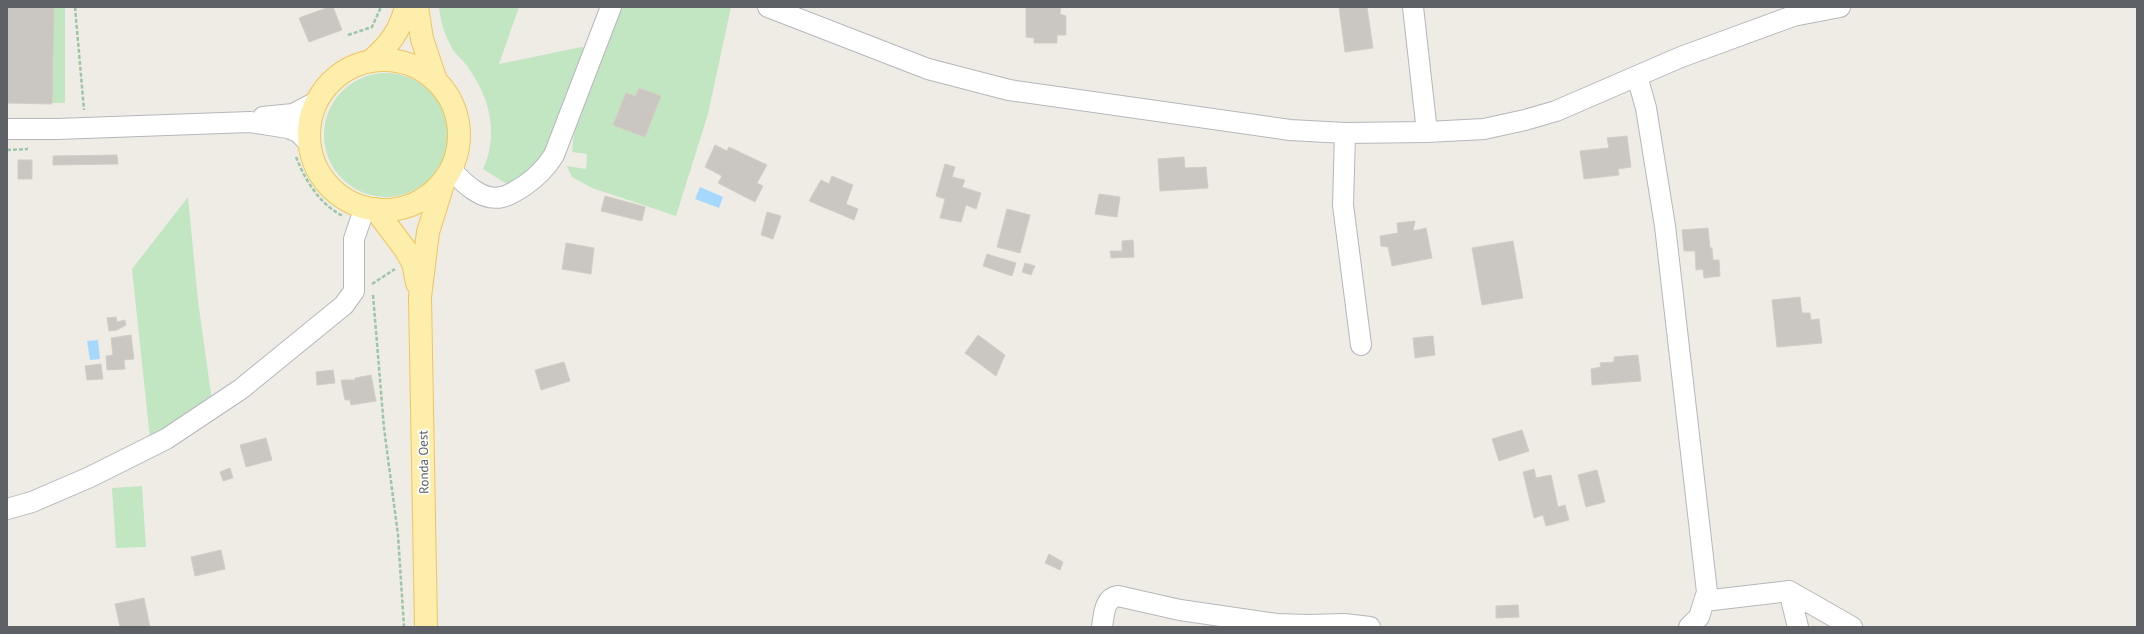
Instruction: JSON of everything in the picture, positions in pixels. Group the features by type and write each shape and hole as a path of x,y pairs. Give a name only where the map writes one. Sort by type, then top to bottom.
{"main road":[{"path":"372,60 390,44 401,26 406,7"},
{"path":"417,7 422,39 435,78"},
{"path":"435,78 416,66 394,60 372,60 354,65 339,74 326,87 316,102 302,148 314,161 322,177 334,190 366,213 401,208 425,199 448,175"},
{"name":"Ronda Oest","path":"426,627 420,297 428,232 448,175 459,151 460,131 454,106 448,94 435,78"},
{"name":"Ronda Oest","path":"366,213 392,230 413,263 420,297"}],"street":[{"path":"448,175 485,196 501,198 526,184 547,167 554,155 610,7"},
{"path":"768,7 928,69 1008,90 1290,130 1346,133 1427,132 1484,129 1524,120 1556,111 1681,57 1792,12 1840,7"},
{"path":"1413,7 1427,132"},
{"path":"1637,76 1646,108 1665,226 1707,592 1699,617 1689,627"},
{"path":"250,122 264,117 293,114 316,102"},
{"path":"7,129 86,128 250,122 288,128 298,132 302,148"},
{"path":"1346,133 1343,205 1361,345"},
{"path":"7,509 32,502 90,477 152,447 218,406 344,305 352,296 354,291 354,239 366,213"},
{"path":"1704,601 1789,591 1852,627"},
{"path":"1789,591 1798,627"},
{"path":"1102,627 1107,604 1110,598 1118,596 1180,610 1277,624 1344,624 1370,627"}],"path":[{"path":"75,7 86,128"},
{"path":"348,35 372,27 381,7"},
{"path":"302,148 300,167 314,191 333,211 366,213"},
{"path":"372,285 400,265"},
{"path":"372,293 384,428 398,535 404,627"}],"green space":[{"path":"7,7 65,7 65,103 7,103"},
{"path":"439,7 519,7 499,64 581,47 586,48 543,160 510,186 483,169 488,156 490,142 490,116 475,78 449,43 443,28"},
{"path":"622,7 731,7 708,114 676,216 592,188 572,177 567,166 586,169 587,154 572,152 574,133"},
{"path":"392,73 410,77 421,83 434,95 444,111 448,135 444,159 438,170 426,183 404,195 380,197 362,193 351,187 338,175 326,153 324,129 328,111 334,100 346,87 368,75"},
{"path":"188,197 198,301 212,401 150,439 132,269"},
{"path":"142,486 146,547 116,548 112,488"}],"water":[{"path":"700,187 723,197 719,208 695,199"},
{"path":"98,340 100,359 90,360 87,341"}],"building":[{"path":"7,7 54,7 52,104 7,103"},
{"path":"329,7 333,7 342,30 309,42 299,18"},
{"path":"1026,7 1061,7 1060,14 1066,16 1066,35 1057,35 1057,43 1034,43 1034,38 1026,37"},
{"path":"1339,7 1367,7 1373,48 1345,52"},
{"path":"639,88 661,96 645,137 613,125 626,93 635,96"},
{"path":"1627,136 1631,167 1618,169 1619,175 1584,179 1580,151 1609,148 1607,138"},
{"path":"715,145 727,151 729,147 767,165 757,183 763,186 755,202 718,183 722,176 705,167"},
{"path":"117,155 118,164 53,165 53,156"},
{"path":"1184,157 1185,168 1206,167 1208,188 1160,191 1158,159"},
{"path":"18,160 32,160 32,179 18,179"},
{"path":"945,164 955,167 952,177 965,180 962,187 981,193 976,209 966,205 961,222 940,218 945,199 936,196"},
{"path":"832,176 853,185 846,204 858,209 854,220 809,201 821,180 829,184"},
{"path":"1099,194 1120,197 1117,217 1095,214"},
{"path":"605,196 645,207 642,221 601,211"},
{"path":"1007,209 1030,215 1020,253 997,247"},
{"path":"767,212 781,216 773,239 761,235"},
{"path":"1415,221 1413,231 1426,228 1432,258 1392,266 1388,247 1381,246 1380,236 1398,233 1397,223"},
{"path":"1708,228 1713,260 1719,260 1720,276 1704,278 1703,269 1696,270 1695,251 1684,251 1682,230"},
{"path":"1133,240 1134,257 1111,258 1110,251 1122,251 1122,241"},
{"path":"1513,241 1523,298 1482,305 1472,248"},
{"path":"566,243 594,248 591,274 562,269"},
{"path":"987,254 1016,263 1012,276 983,266"},
{"path":"1025,263 1035,266 1031,275 1022,272"},
{"path":"1800,297 1802,313 1810,313 1811,320 1819,319 1822,343 1777,347 1772,300"},
{"path":"116,317 117,322 125,320 126,325 117,330 109,331 107,318"},
{"path":"131,335 134,359 124,360 125,369 107,370 106,356 113,355 111,338"},
{"path":"978,335 1005,355 996,376 965,353"},
{"path":"1433,336 1435,355 1415,358 1413,338"},
{"path":"1638,355 1641,381 1592,385 1591,369 1601,367 1600,363 1614,362 1614,357"},
{"path":"564,362 570,381 541,390 535,370"},
{"path":"101,364 103,379 87,380 85,366"},
{"path":"333,370 335,383 317,385 316,372"},
{"path":"371,375 376,401 351,405 350,400 345,400 341,380 355,380 355,378"},
{"path":"1522,430 1529,451 1499,461 1492,439"},
{"path":"266,438 272,460 246,467 240,445"},
{"path":"230,468 233,478 223,481 220,472"},
{"path":"1534,469 1536,478 1551,475 1558,507 1565,505 1569,520 1546,526 1543,515 1534,518 1523,472"},
{"path":"1597,470 1605,502 1586,507 1578,475"},
{"path":"221,550 225,569 195,576 191,557"},
{"path":"1049,554 1063,562 1060,570 1045,563"},
{"path":"144,598 150,627 120,627 115,604"},
{"path":"1518,605 1519,617 1496,618 1496,606"}]}
